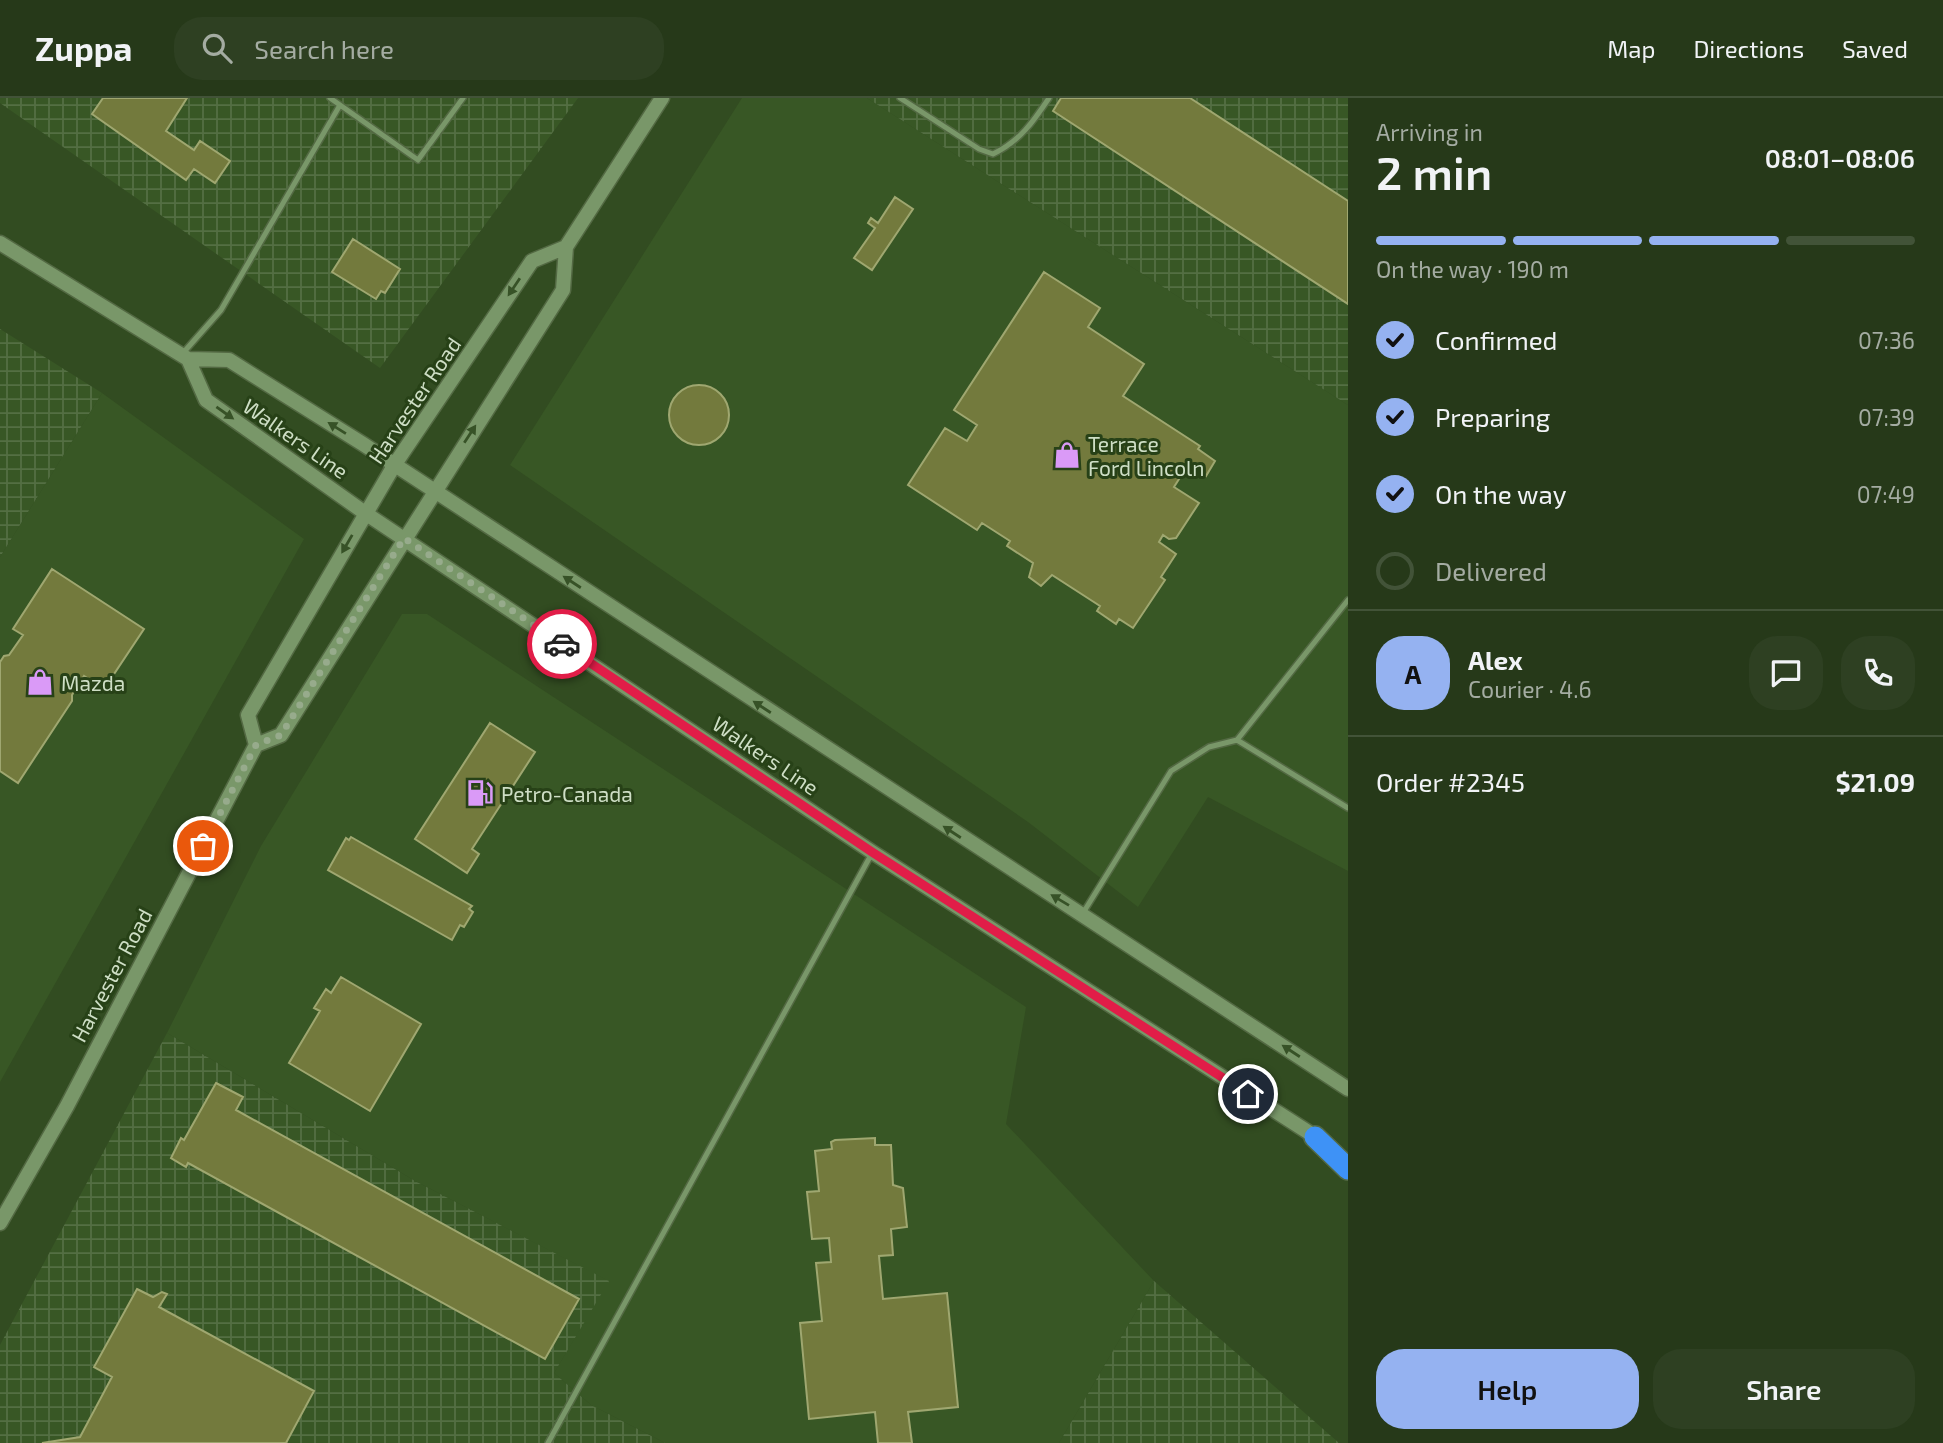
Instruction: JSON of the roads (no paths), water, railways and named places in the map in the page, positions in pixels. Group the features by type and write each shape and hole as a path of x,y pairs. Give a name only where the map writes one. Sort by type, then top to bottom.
{"highway":[{"path":"1315,1137 1348,1169"}],"main road":[{"path":"256,745 281,735 563,289 566,247 662,98"},
{"path":"1,239 185,357"},
{"name":"Harvester Road","path":"0,1223 66,1106 256,745 248,715 365,513 532,261 566,247"},
{"name":"Walkers Line","path":"1348,1089 433,492 395,464 229,360 185,357 206,400 365,513 872,852 1348,1157"}],"lane":[{"path":"330,98 418,160 463,98"},
{"path":"900,98 979,149 993,153 1013,145 1049,98"},
{"path":"185,357 221,310 340,105"},
{"path":"1083,914 1171,771 1209,747 1237,740 1348,600"},
{"path":"1237,740 1348,808"},
{"path":"1340,804 1348,801"},
{"path":"548,1443 872,852"}],"place":[{"name":"Terrace Ford Lincoln","path":"1067,455"},
{"name":"Mazda","path":"40,682"},
{"name":"Petro-Canada","path":"480,793"}]}
